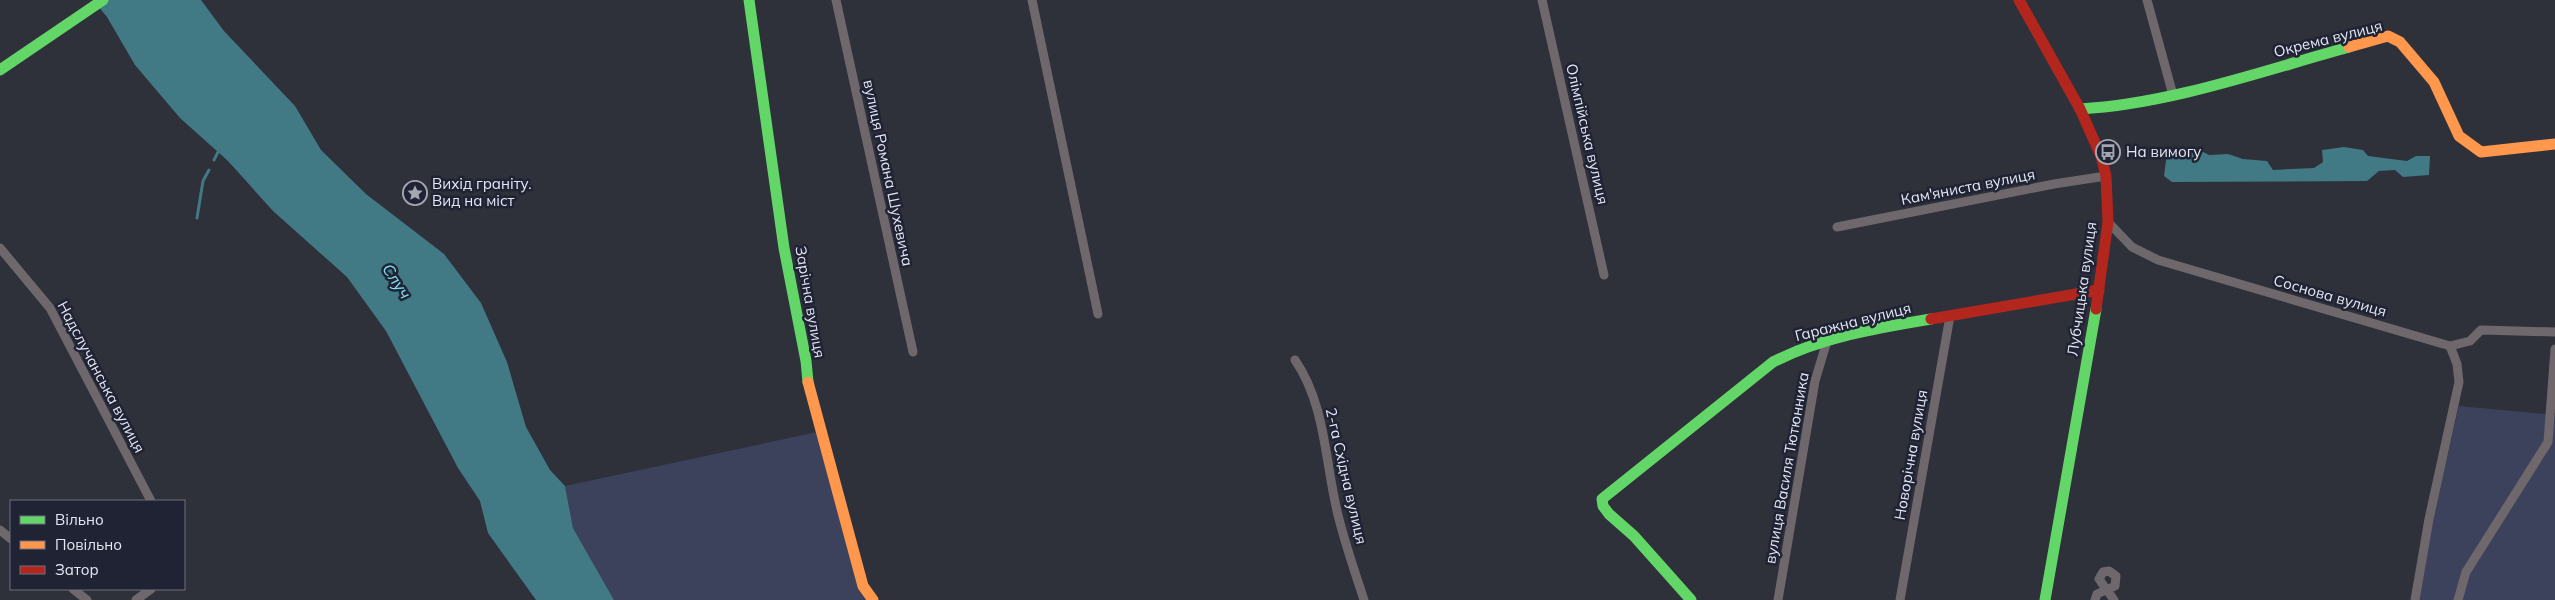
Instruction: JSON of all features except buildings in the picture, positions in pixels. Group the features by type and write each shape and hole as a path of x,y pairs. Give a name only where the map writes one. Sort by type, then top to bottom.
{"street":[{"path":"0,70 103,0"},
{"name":"Зарічна вулиця","path":"749,0 784,248 812,402 863,586 874,600"},
{"name":"вулиця Романа Шухевича","path":"836,0 913,352"},
{"path":"1032,0 1098,314"},
{"name":"Олімпійська вулиця","path":"1542,0 1604,275"},
{"name":"Лубчицька вулиця","path":"2019,0 2080,109 2101,156 2106,176 2108,222 2099,290 2045,600"},
{"path":"2147,0 2173,95"},
{"name":"Окрема вулиця","path":"2080,109 2118,107 2173,95 2388,36 2400,42 2434,82 2459,136 2481,152 2555,144"},
{"name":"Кам'яниста вулиця","path":"1837,227 2054,184 2106,176"},
{"name":"Соснова вулиця","path":"2108,222 2132,247 2158,260 2450,346"},
{"name":"Надслучанська вулиця","path":"0,248 50,308 150,500"},
{"name":"Гаражна вулиця","path":"1691,600 1634,536 1609,514 1603,506 1602,499 1773,362 1801,348 1884,327 2099,290"},
{"name":"Новорічна вулиця","path":"1900,600 1950,316"},
{"path":"2415,600 2429,519 2459,382 2457,364 2450,346 2470,340 2481,330 2555,332"},
{"name":"вулиця Василя Тютюнника","path":"1778,600 1816,381 1827,341"},
{"path":"2458,600 2466,572 2548,442 2555,349"},
{"name":"2-га Східна вулиця","path":"1295,360 1303,372 1318,412 1338,515 1364,600"},
{"path":"0,530 10,538"},
{"path":"2096,600 2097,594 2115,586 2116,576 2109,571 2104,572 2099,579 2100,584 2106,589 2114,600"},
{"path":"74,590 87,600"},
{"path":"136,600 150,590"}],"shaded area":[{"path":"2459,406 2555,415 2555,600 2414,600"},
{"path":"822,431 873,600 614,600 573,528 565,486"}],"water":[{"name":"Случ","path":"93,0 201,0 224,31 295,106 321,150 366,194 444,254 481,303 507,362 526,427 550,470 565,486 573,528 614,600 536,600 488,533 480,501 458,468 386,331 347,277 273,211 228,161 180,118 135,65 107,17"},
{"path":"2178,147 2196,148 2209,155 2228,154 2243,159 2267,161 2273,170 2314,168 2323,162 2322,150 2344,147 2363,150 2368,156 2407,161 2416,156 2430,156 2429,175 2403,177 2395,170 2379,171 2367,181 2172,182 2164,176 2167,153"}],"waterway":[{"path":"214,160 219,150"},
{"path":"197,218 203,181 209,170"}],"traffic: fast":[{"path":"0,70 103,0"},
{"path":"749,0 784,248 806,361 808,382"},
{"path":"2080,109 2114,106 2182,94 2349,47"},
{"path":"2045,600 2096,309"},
{"path":"1691,600 1634,536 1609,514 1603,506 1602,499 1773,362 1811,346 1850,334 1931,319"}],"traffic: slow":[{"path":"2349,47 2388,36 2400,42 2434,82 2459,136 2481,152 2555,144"},
{"path":"808,382 863,586 873,600"}],"traffic: jam":[{"path":"2019,0 2080,109 2101,156 2106,176 2108,222 2096,309"},
{"path":"1931,319 2099,290"}],"place":[{"name":"На вимогу","path":"2108,152"},
{"name":"Вихід граніту. Вид на міст","path":"415,193"}]}
